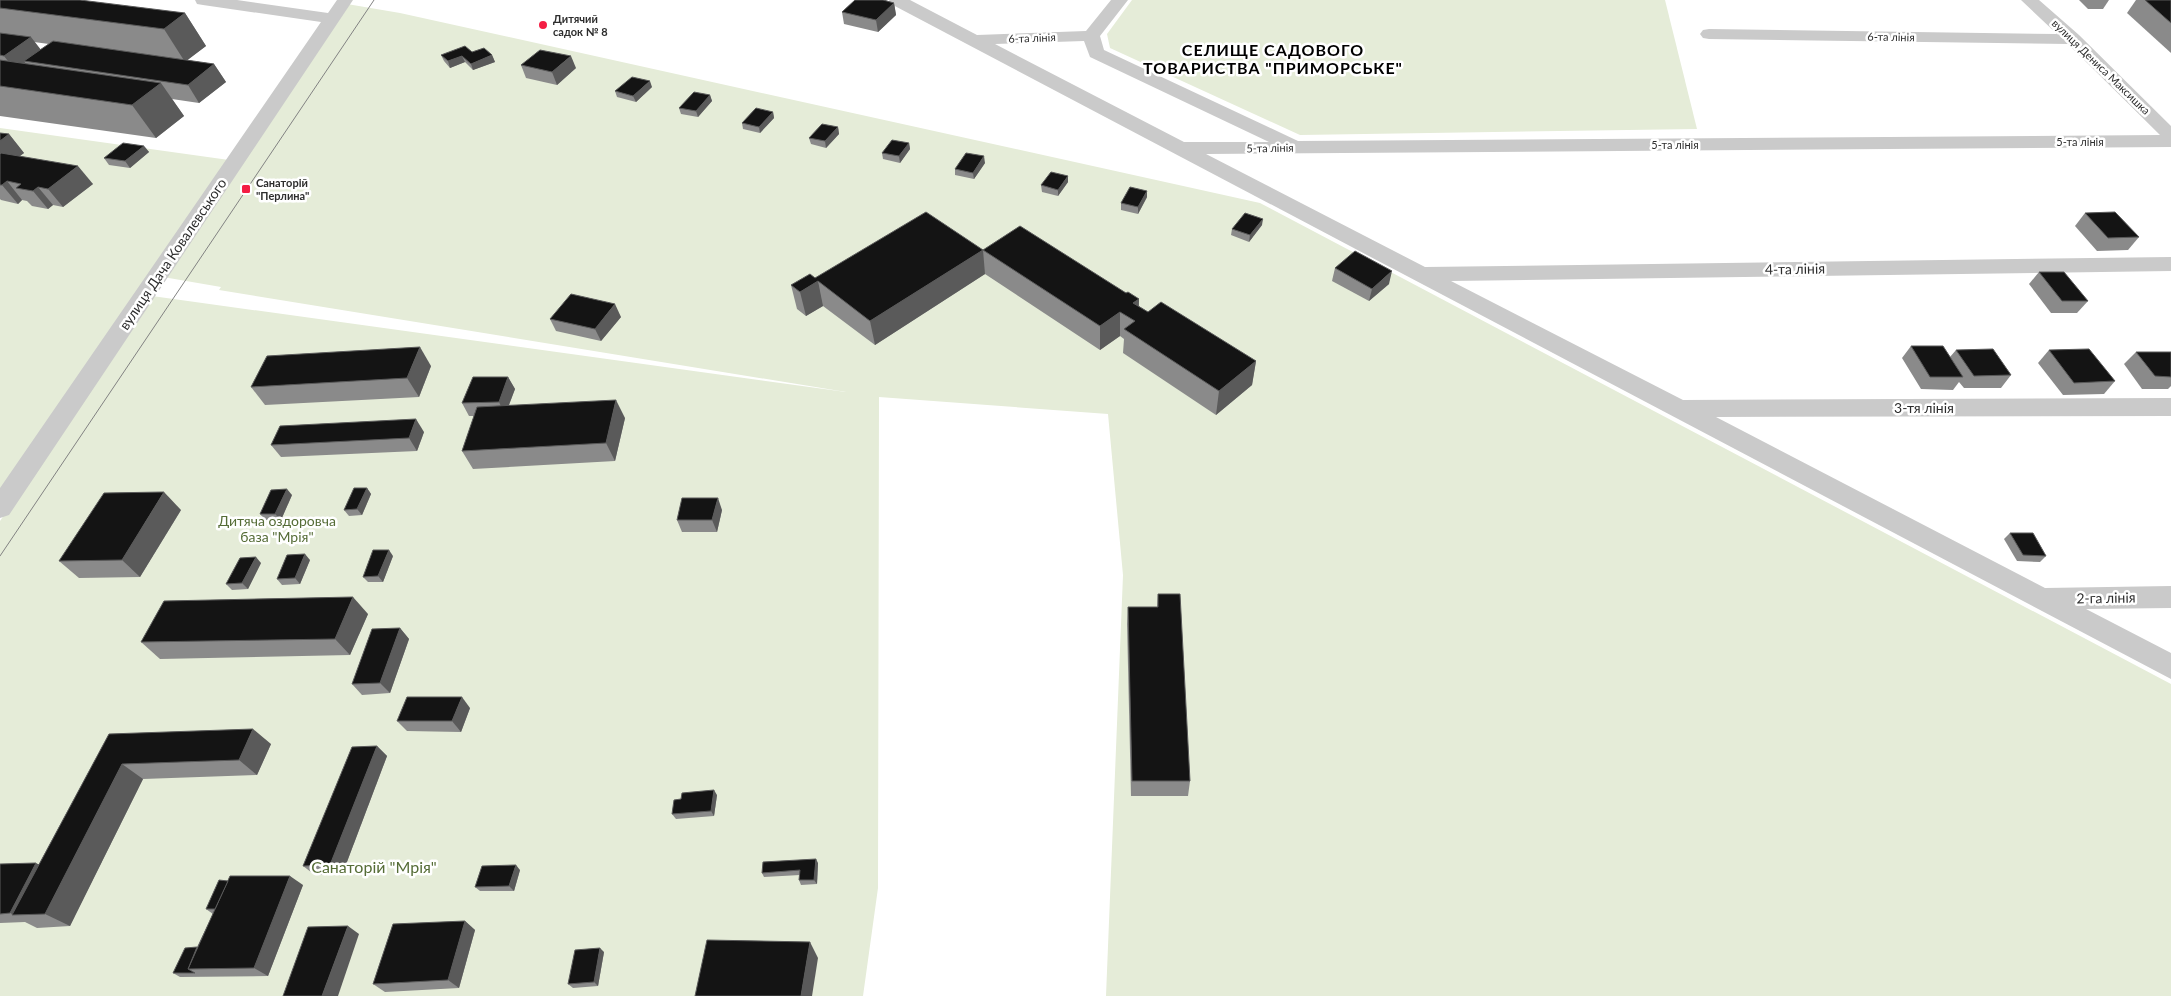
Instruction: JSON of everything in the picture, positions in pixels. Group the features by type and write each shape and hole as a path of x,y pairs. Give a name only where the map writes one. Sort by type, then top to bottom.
{"street":[{"path":"203,0 332,19"},
{"name":"вулиця Дача Ковалевського","path":"0,508 345,0"},
{"path":"898,0 2171,667"},
{"path":"1120,0 1091,36 1096,54 1297,147"},
{"name":"вулиця Дениса Максишка","path":"2029,0 2072,39 2171,136"},
{"name":"6-та лінія","path":"1709,34 2072,39"},
{"name":"6-та лінія","path":"974,40 1091,36"},
{"name":"5-та лінія","path":"1179,148 2171,141"},
{"name":"4-та лінія","path":"1419,274 2171,264"},
{"name":"3-тя лінія","path":"1677,409 2171,407"},
{"name":"2-га лінія","path":"2041,599 2171,597"}],"green space":[{"path":"1132,0 1665,0 1697,129 1300,135 1110,48 1107,34"},
{"path":"347,4 400,13 1260,203 2171,684 2171,996 1106,996 1123,575 1108,414 879,397 878,888 863,996 0,996 0,521 152,296 846,392 219,290 221,287 163,277"},
{"path":"0,128 229,160 0,493"}],"building":[{"path":"0,0 80,0 185,13 164,29 0,8"},
{"path":"855,0 883,0 894,3 876,20 842,12"},
{"path":"2145,0 2171,0 2171,23"},
{"path":"0,33 31,37 4,56 0,55"},
{"path":"53,41 214,64 188,85 24,61"},
{"path":"465,46 472,52 484,48 492,55 471,64 462,56 448,61 441,55"},
{"path":"540,50 571,56 552,72 521,65"},
{"path":"0,60 161,83 132,105 0,86"},
{"path":"632,77 650,81 633,96 615,91"},
{"path":"694,92 710,95 696,111 679,108"},
{"path":"756,108 773,112 759,127 742,123"},
{"path":"822,124 838,127 825,141 809,138"},
{"path":"0,133 9,134 0,141"},
{"path":"892,140 909,143 899,156 882,153"},
{"path":"123,143 144,146 125,161 104,158"},
{"path":"1,153 78,166 48,189 38,187 33,191 16,188 21,184 7,181 0,185"},
{"path":"966,153 984,156 973,173 955,169"},
{"path":"1051,172 1068,176 1058,190 1041,185"},
{"path":"1130,187 1147,191 1138,207 1121,203"},
{"path":"926,212 983,250 870,321 818,281 800,292 791,285 810,274 815,278"},
{"path":"2115,212 2139,237 2108,238 2085,213"},
{"path":"1245,213 1263,219 1250,235 1232,229"},
{"path":"1020,226 1126,293 1128,292 1139,299 1133,303 1148,312 1161,302 1256,361 1219,391 1124,329 1135,321 1120,312 1100,326 983,250"},
{"path":"1355,251 1392,271 1372,289 1335,268"},
{"path":"2039,272 2064,272 2088,301 2062,301"},
{"path":"571,294 615,304 595,329 550,319"},
{"path":"1911,346 1943,346 1963,377 1930,377"},
{"path":"420,347 407,378 251,387 267,356"},
{"path":"1993,349 2011,375 1974,376 1956,350"},
{"path":"2089,349 2115,381 2074,383 2049,350"},
{"path":"2136,352 2171,352 2171,377 2155,376"},
{"path":"473,377 508,377 499,402 462,403"},
{"path":"616,400 606,443 462,451 477,407"},
{"path":"416,419 409,438 271,445 280,426"},
{"path":"354,488 367,488 357,509 344,510"},
{"path":"287,489 275,514 260,514 271,490"},
{"path":"164,492 122,560 59,561 104,493"},
{"path":"682,498 718,498 712,520 677,520"},
{"path":"2010,533 2033,533 2046,556 2023,555"},
{"path":"373,550 389,550 378,576 363,577"},
{"path":"305,554 295,578 277,579 287,555"},
{"path":"256,557 242,583 226,584 240,558"},
{"path":"1158,594 1180,594 1190,781 1132,781 1128,607 1158,607"},
{"path":"353,597 335,639 141,642 164,601"},
{"path":"400,628 380,683 352,684 372,629"},
{"path":"407,697 462,697 452,721 397,721"},
{"path":"253,729 239,760 122,764 45,914 12,915 109,734"},
{"path":"377,746 330,865 303,866 352,747"},
{"path":"714,790 711,811 672,814 674,800 681,799 682,793"},
{"path":"816,859 814,880 799,880 800,870 762,873 763,862"},
{"path":"36,863 10,913 0,914 0,864"},
{"path":"516,865 509,886 475,887 482,866"},
{"path":"230,876 290,876 254,968 188,969"},
{"path":"219,880 228,881 215,909 206,909"},
{"path":"465,921 448,980 373,984 393,924"},
{"path":"348,926 322,996 283,996 308,927"},
{"path":"707,940 810,942 801,996 695,996"},
{"path":"197,947 188,969 195,973 173,973 185,948"},
{"path":"600,948 594,982 568,984 575,950"}],"tram line":[{"path":"0,556 374,0"}],"place":[{"name":"Дитячий садок № 8","path":"543,25"},
{"name":"Санаторій \"Перлина\"","path":"246,189"}],"district":[{"name":"СЕЛИЩЕ САДОВОГО ТОВАРИСТВА \"ПРИМОРСЬКЕ\"","path":"1273,59"}],"park label":[{"name":"Дитяча оздоровча база \"Мрія\"","path":"277,530"},
{"name":"Санаторій \"Мрія\"","path":"374,867"}]}
